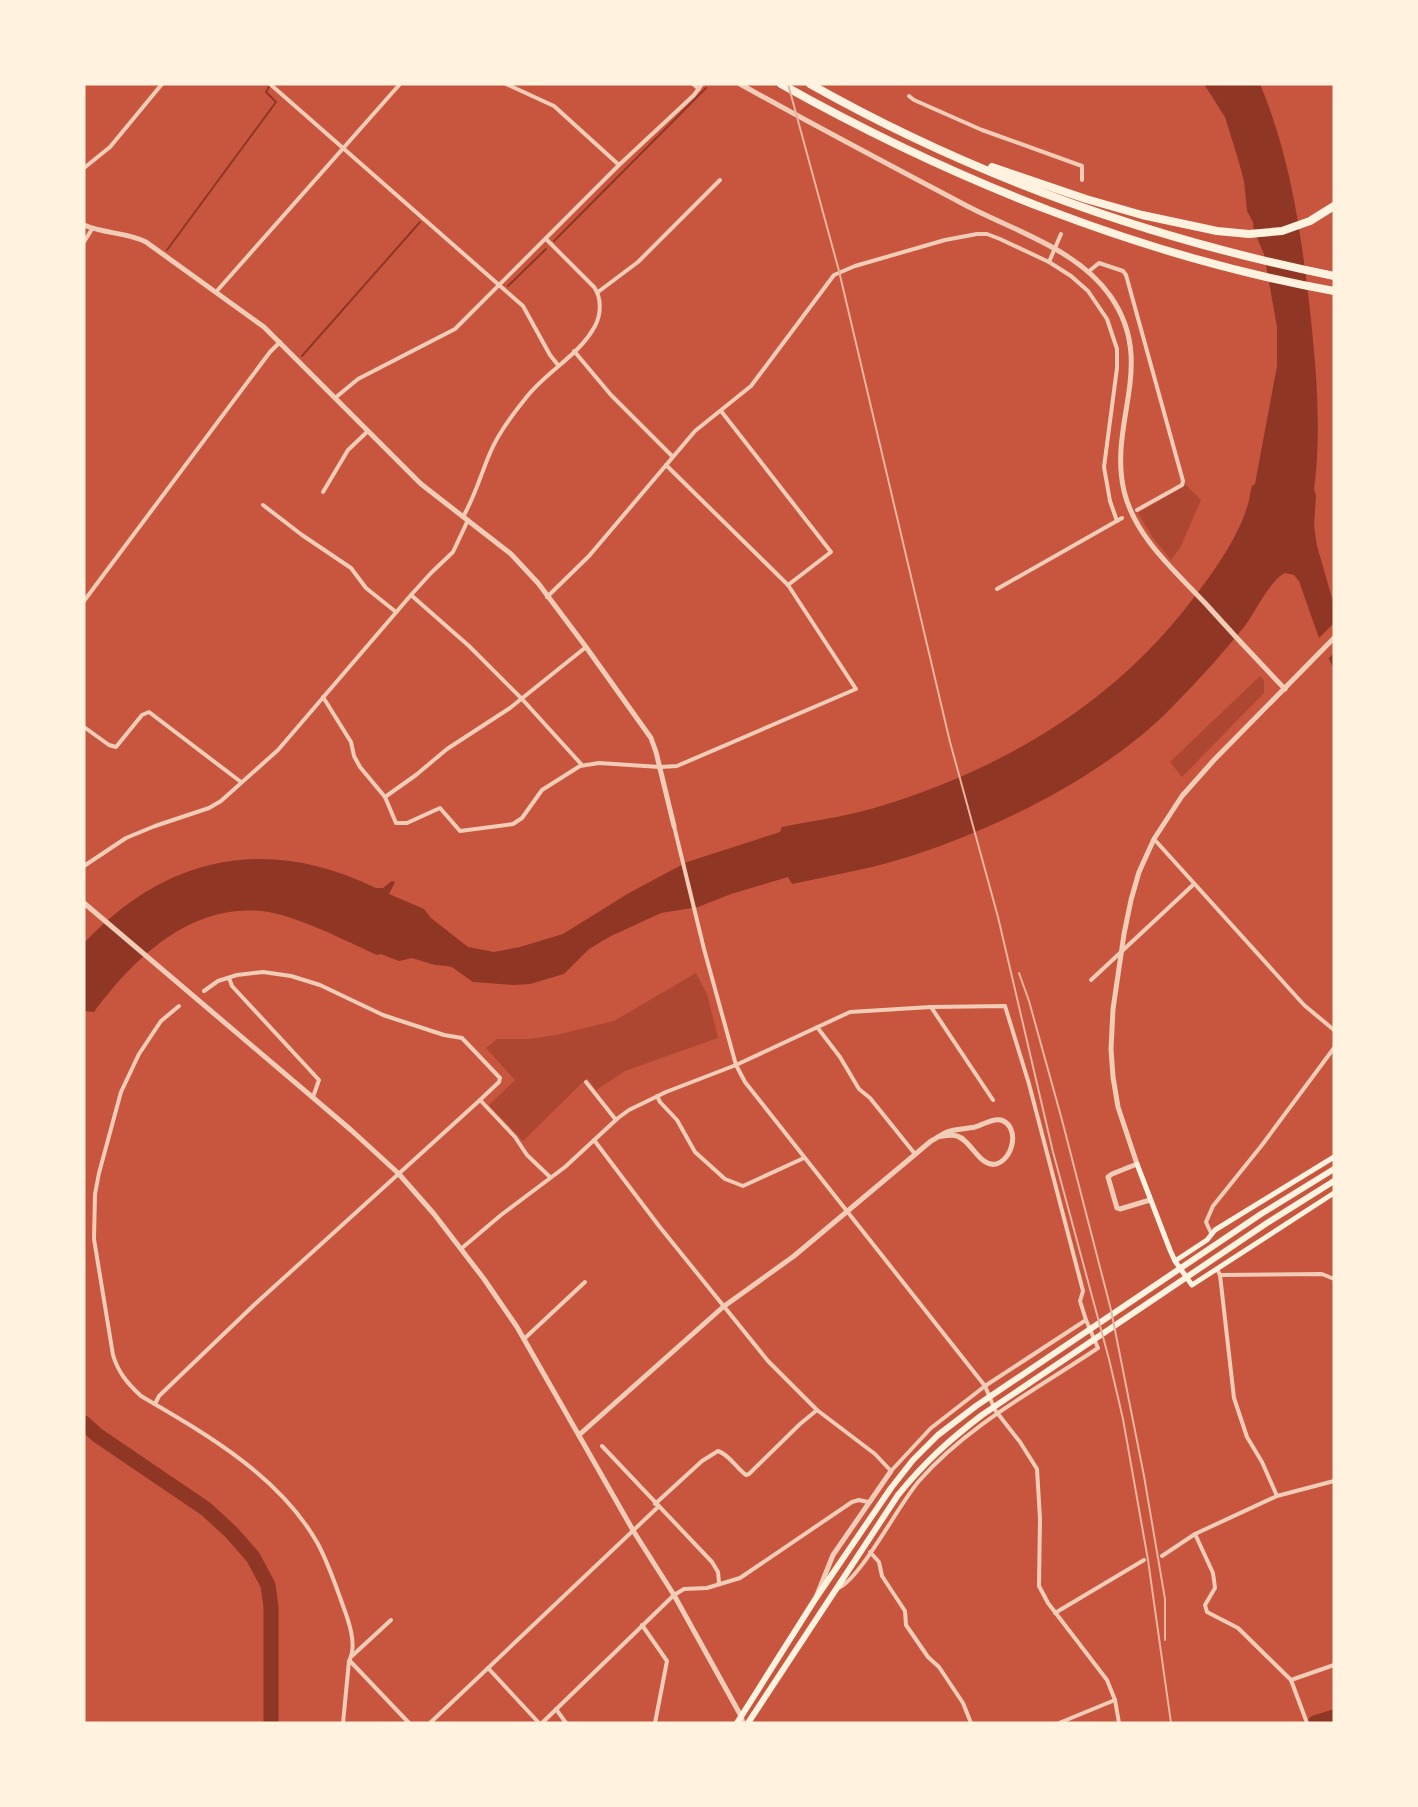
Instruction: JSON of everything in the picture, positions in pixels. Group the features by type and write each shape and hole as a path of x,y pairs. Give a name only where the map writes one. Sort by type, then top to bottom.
{"highway":[{"path":"782,84 940,165 998,190 1078,220 1197,258 1334,292"},
{"path":"810,84 948,153 1084,208 1195,243 1334,276"},
{"path":"948,153 1086,199 1192,226 1235,233 1271,233 1302,225 1334,206"}],"main road":[{"path":"1175,1261 1207,1240 1211,1233 1334,1157"},
{"path":"1137,1164 1175,1261 1192,1285 1334,1192"},
{"path":"737,1723 742,1719 816,1598 891,1488 913,1460 938,1435 976,1406 1261,1214 1334,1169"},
{"path":"748,1723 898,1495 945,1443 982,1415 1234,1245 1334,1181"}],"street":[{"path":"84,168 110,147 162,84"},
{"path":"270,84 526,309 550,356 558,365"},
{"path":"216,292 400,84"},
{"path":"506,84 554,106 619,165"},
{"path":"693,84 699,89"},
{"path":"335,398 358,379 455,329 702,84"},
{"path":"740,84 827,132 1055,250 1088,272 1112,299 1124,320 1129,336 1132,361 1131,381 1120,450 1126,497 1141,531 1172,568 1285,689"},
{"path":"909,96 982,130 1082,166 1082,180"},
{"path":"598,292 638,262 720,180"},
{"path":"84,225 147,242 259,323 421,484 512,554 586,647 651,738 736,1065 745,1082 985,1386 998,1414 1037,1469 1040,1519 1039,1586 1055,1613 1107,1680 1115,1700 1119,1723"},
{"path":"84,242 92,229"},
{"path":"547,597 583,562 695,431 751,386 828,281 839,271 945,240 983,234 1049,262 1071,276 1088,291 1107,318 1117,349 1116,389 1109,421 1104,467 1110,501 1119,520 997,589"},
{"path":"1049,262 1061,234"},
{"path":"84,866 115,844 138,833 209,808 241,782 278,750 411,595 453,552 490,453 500,436 524,399 591,334 600,316 598,292 588,279 546,239"},
{"path":"1088,272 1099,263 1123,271 1126,275 1183,481 1182,485 1137,510"},
{"path":"84,601 270,352 280,342"},
{"path":"574,351 611,395 672,456"},
{"path":"721,411 831,552 788,585"},
{"path":"323,492 348,450 368,431"},
{"path":"323,697 351,742 354,756 360,767 385,797 396,823 407,823 440,808 460,831 508,826 522,818 542,790 582,765 613,763 677,766 856,689 788,585 666,465"},
{"path":"263,505 296,531 351,568 366,588 396,612"},
{"path":"411,595 469,646 522,699 582,765"},
{"path":"1150,1200 1120,1209 1114,1205 1108,1177 1137,1164 1118,1107 1111,1062 1113,1009 1121,953 1139,872 1154,839 1182,796 1334,638"},
{"path":"385,797 447,749 522,699 586,647"},
{"path":"84,726 109,745 116,747 142,715 150,712 241,782"},
{"path":"1154,839 1304,1005 1334,1030"},
{"path":"1091,980 1194,884"},
{"path":"84,903 398,1173 462,1248 524,1340 634,1532 674,1595 742,1719"},
{"path":"155,1404 159,1396 254,1305 480,1100 499,1082 500,1078 462,1038 444,1035 383,1015 320,985 291,976 263,972 218,981 204,991"},
{"path":"230,978 232,986 319,1080 313,1098"},
{"path":"462,1248 565,1167 616,1120 629,1110 657,1096 736,1065 856,1011 1005,1005 1029,1084 1083,1291 1080,1301 1098,1348 965,1438 919,1482 850,1580 835,1589"},
{"path":"179,1006 153,1031 125,1084 105,1145 95,1194 94,1239 113,1355 119,1373 141,1396 200,1432 274,1488 295,1511 317,1542 334,1580 350,1629 351,1658 343,1723"},
{"path":"931,1007 993,1100"},
{"path":"817,1027 840,1057 859,1089 870,1098 915,1154"},
{"path":"1211,1233 1206,1222 1213,1206 1262,1145 1334,1048"},
{"path":"586,1082 616,1120"},
{"path":"657,1096 678,1120 695,1152 725,1179 743,1186 804,1158"},
{"path":"480,1100 520,1143 527,1155 550,1177"},
{"path":"579,1435 723,1307 794,1256 938,1137 949,1131 1000,1120 1007,1124 1010,1130 1012,1147 1009,1155 1002,1161 991,1164 957,1136 938,1137"},
{"path":"594,1140 658,1226 768,1361 817,1410 875,1454 891,1472"},
{"path":"1217,1269 1220,1275 1234,1398 1247,1437 1262,1462 1277,1496"},
{"path":"1220,1275 1322,1274 1334,1279"},
{"path":"524,1340 585,1282"},
{"path":"816,1598 833,1555 868,1502 891,1472 931,1428 985,1386 1086,1320"},
{"path":"430,1723 634,1532 702,1461 718,1451 723,1452 740,1471 746,1475 749,1474 817,1410"},
{"path":"602,1446 716,1567 719,1584"},
{"path":"1162,1556 1195,1534 1277,1496 1334,1481"},
{"path":"488,1668 541,1723 674,1595 684,1589 707,1588 740,1578 852,1502 859,1500 868,1502"},
{"path":"1195,1534 1213,1573 1215,1588 1205,1605 1208,1612 1238,1628 1291,1680 1307,1722"},
{"path":"869,1554 879,1562 882,1576 905,1611 906,1625 928,1657 939,1667 963,1703 971,1723"},
{"path":"1055,1613 1144,1560"},
{"path":"351,1658 390,1620"},
{"path":"642,1625 667,1661 655,1723"},
{"path":"351,1658 409,1723"},
{"path":"1291,1680 1334,1665"},
{"path":"1059,1723 1115,1700"},
{"path":"556,1709 566,1723"}],"shaded area":[{"path":"1204,84 1260,84 1279,138 1292,192 1302,246 1314,349 1318,443 1314,526 1317,546 1334,605 1334,669 1320,641 1299,581 1294,575 1285,573 1274,582 1244,627 1219,657 1145,732 1074,783 993,825 951,842 872,867 792,884 788,877 731,894 698,907 661,913 589,949 564,974 530,984 473,982 452,967 412,958 399,961 381,954 377,955 321,929 275,913 235,911 211,916 187,926 166,939 145,954 127,972 94,1012 84,1011 84,943 116,913 149,890 184,873 220,863 258,859 296,862 336,872 376,888 383,888 392,881 395,882 389,894 424,909 431,918 468,947 494,952 520,947 563,934 629,893 687,862 780,832 782,827 871,809 961,777 1003,757 1044,733 1083,707 1119,678 1154,645 1185,609 1212,573 1237,532 1252,486 1255,484 1277,366 1277,327 1264,254 1247,211 1244,181 1225,117"},
{"path":"1186,485 1201,500 1180,548 1171,560 1153,538 1138,513"},
{"path":"1260,676 1264,680 1264,693 1182,777 1170,762"},
{"path":"696,973 707,994 718,1038 625,1071 596,1090 587,1078 523,1141 489,1105 515,1080 486,1048 497,1039 529,1039 556,1035 614,1021"}],"pier":[{"path":"1334,623 1334,653 1325,662 1316,641"}],"waterway":[{"path":"167,250 276,102 266,92 270,85"},
{"path":"554,241 706,88"},
{"path":"302,356 420,222"},
{"path":"508,286 546,249"},
{"path":"84,1423 97,1435 206,1509 253,1557 268,1585 271,1607 271,1723"},
{"path":"1315,1723 1334,1717"}],"railway":[{"path":"788,84 839,271 950,742 998,917 1053,1152 1109,1359 1123,1419 1148,1560 1171,1723"},
{"path":"1019,973 1062,1120 1111,1310 1144,1476 1165,1599 1165,1640"}]}
